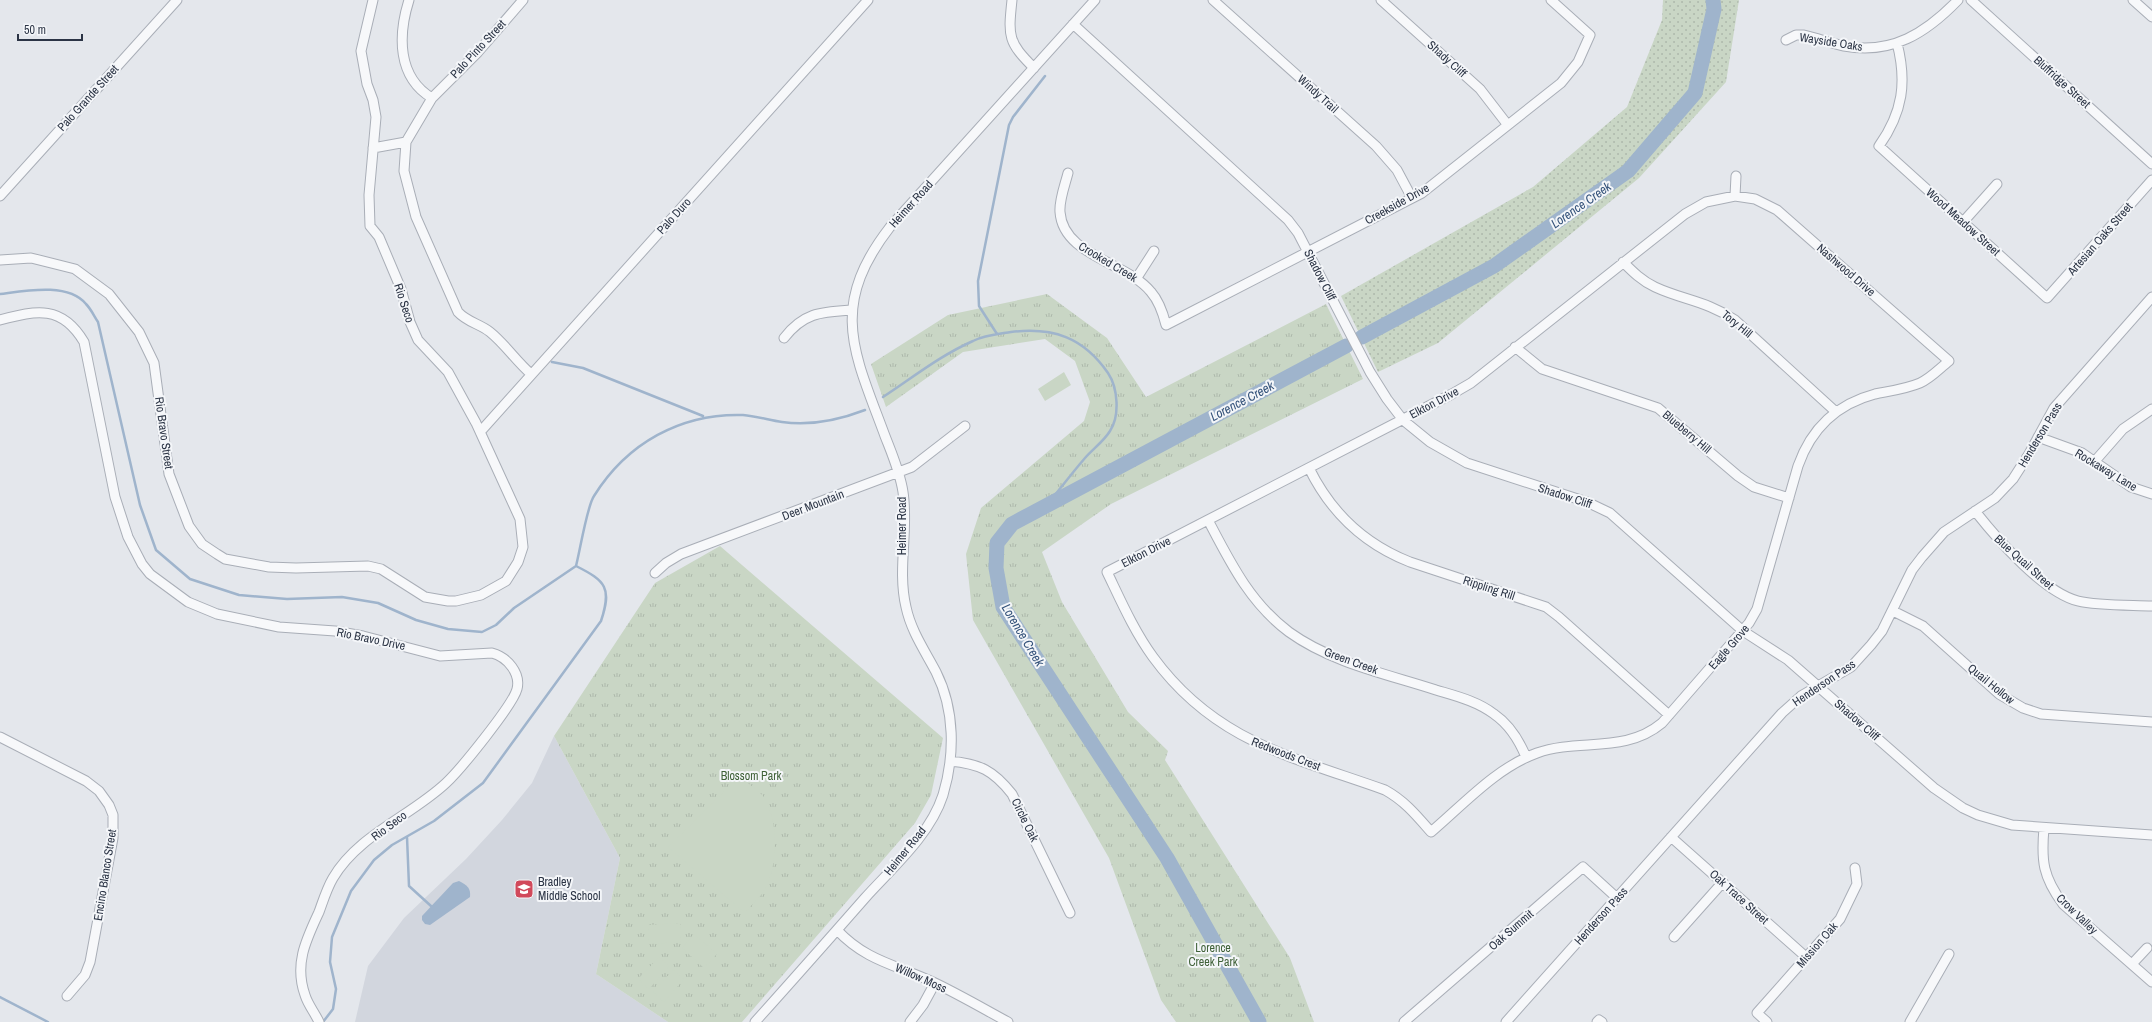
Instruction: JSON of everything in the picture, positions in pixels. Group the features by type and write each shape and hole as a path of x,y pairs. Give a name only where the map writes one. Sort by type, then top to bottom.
{"street":[{"name":"Palo Grande Street","path":"0,196 177,0"},
{"name":"Rio Seco","path":"373,0 361,51 367,84 373,100 376,117 369,195 370,226 379,237 400,289 410,322 418,340 448,372 480,432 522,526 523,547 518,562 506,581"},
{"path":"409,0 402,31 402,57 410,77 417,87 432,98 406,142 404,163 406,184 424,236 453,304 463,318 488,330 497,338 518,363 532,374"},
{"name":"Palo Pinto Street","path":"432,98 478,52 523,0"},
{"name":"Palo Duro","path":"480,432 868,0"},
{"path":"1012,0 1009,25 1011,38 1018,52 1034,68"},
{"name":"Heimer Road","path":"755,1022 920,836 942,796 950,761 951,724 942,687 914,633 904,601 901,578 905,509 899,472 859,366 852,338 852,310 862,272 876,244 890,227 1095,0"},
{"name":"Windy Trail","path":"1213,0 1376,146 1397,170 1412,198"},
{"name":"Shady Cliff","path":"1381,0 1480,89 1507,124"},
{"name":"Creekside Drive","path":"1166,325 1422,193 1507,124 1561,83 1578,62 1590,35 1551,0"},
{"name":"Wayside Oaks","path":"1786,40 1796,35 1803,35 1843,46 1866,48 1897,43 1931,26 1958,0"},
{"name":"Bluffridge Street","path":"1971,0 2152,164"},
{"path":"2133,0 2152,17"},
{"name":"Shadow Cliff","path":"1073,24 1282,214 1298,233 1370,372 1387,399 1403,420 1430,442 1467,463 1587,502 1606,511 1743,631 1760,643 1782,654 1948,799 1973,813 2012,825 2152,836"},
{"name":"Wood Meadow Street","path":"1897,43 1903,76 1901,96 1891,127 1879,146 2048,298"},
{"path":"374,148 406,142"},
{"name":"Crooked Creek","path":"1068,173 1060,211 1066,231 1080,246 1136,279 1151,291 1158,302 1166,325"},
{"path":"1735,196 1736,176"},
{"name":"Artesian Oaks Street","path":"2048,298 2152,180"},
{"path":"1963,222 1997,184"},
{"name":"Elkton Drive","path":"1107,572 1403,420 1471,383 1623,262 1698,205 1714,199 1735,196"},
{"name":"Nashwood Drive","path":"1735,196 1755,199 1778,210 1949,361"},
{"path":"1136,279 1154,251"},
{"name":"Rio Bravo Street","path":"0,260 32,258 75,269 109,294 139,332 154,363 169,474 189,526 202,544 225,559 269,567 296,568 368,566 382,569 425,597 448,601 481,595 506,581"},
{"name":"Tory Hill","path":"1623,262 1638,276 1655,287 1721,310 1735,320 1836,412"},
{"name":"Henderson Pass","path":"1506,1022 1787,708 1801,696 1851,667 1882,631 1905,585 1922,557 1944,532 1995,498 2012,479 2054,408 2152,297"},
{"path":"784,338 800,321 813,315 852,310"},
{"name":"Rio Bravo Drive","path":"0,320 24,314 42,312 55,314 65,319 76,329 84,342 115,497 128,537 142,564 150,574 188,602 207,612 242,620 280,627 335,631 363,636 440,656 458,656 482,653 499,655"},
{"name":"Blueberry Hill","path":"1515,347 1542,369 1658,408 1749,484 1768,493 1789,498"},
{"name":"Eagle Grove","path":"1431,832 1496,777 1526,757 1552,748 1567,745 1612,744 1630,741 1654,729 1669,715 1743,631 1757,609 1798,466 1806,446 1819,428 1836,412 1864,398 1920,383 1931,377 1949,361"},
{"path":"2095,461 2123,429 2152,409"},
{"name":"Deer Mountain","path":"655,573 666,563 681,554 912,467 965,426"},
{"name":"Rockaway Lane","path":"2038,437 2082,453 2131,487 2152,494"},
{"name":"Rippling Rill","path":"1309,468 1321,490 1339,515 1365,538 1384,551 1410,562 1546,607 1669,715"},
{"name":"Blue Quail Street","path":"1975,511 1997,539 2060,594 2087,603 2152,606"},
{"name":"Green Creek","path":"1208,520 1246,587 1273,619 1289,632 1307,644 1344,661 1481,705 1509,726 1516,736 1526,757"},
{"name":"Redwoods Crest","path":"1107,572 1131,622 1153,657 1182,690 1208,714 1249,740 1270,750 1385,790 1398,797 1409,807 1431,832"},
{"name":"Quail Hollow","path":"1893,611 1923,626 1999,694 2023,708 2041,714 2152,722"},
{"name":"Rio Seco","path":"319,1022 305,997 300,973 301,954 333,878 362,846 447,782 471,756 509,705 515,695 517,678 512,666 499,655"},
{"name":"Encino Blanco Street","path":"0,737 86,781 99,791 109,805 113,816 113,838 90,962 85,975 67,996"},
{"name":"Circle Oak","path":"950,761 970,763 989,770 1002,781 1012,794 1070,913"},
{"name":"Crow Valley","path":"2044,828 2042,860 2046,876 2053,891 2063,904 2152,982"},
{"name":"Oak Trace Street","path":"1671,837 1806,957"},
{"name":"Oak Summit","path":"1404,1022 1583,867 1617,898"},
{"name":"Mission Oak","path":"1767,1022 1757,1013 1840,919 1857,884 1855,868"},
{"path":"1674,937 1723,882"},
{"name":"Willow Moss","path":"837,930 849,943 865,954 935,982 1008,1022"},
{"path":"2132,964 2146,948"},
{"path":"1910,1022 1949,954"},
{"path":"910,1022 923,1005 935,982"}],"shaded area":[{"name":"Bradley Middle School","path":"554,736 620,858 596,974 668,1022 355,1022 368,966 404,918 466,859 502,820 532,783"}],"green space":[{"path":"1663,0 1739,0 1726,82 1639,178 1438,343 1378,372 1341,296 1533,187 1627,107 1662,20"},
{"name":"Lorence Creek Park","path":"1047,294 1107,338 1146,397 1326,304 1363,379 1111,504 1042,552 1062,602 1128,712 1168,751 1165,760 1290,958 1314,1022 1176,1022 1161,1000 1109,858 973,620 966,554 981,508 1084,421 1090,402 1075,361 1045,339 963,352 886,407 871,364 948,315"},
{"path":"1064,372 1071,385 1045,401 1038,389"},
{"name":"Blossom Park","path":"720,546 943,738 931,795 915,823 742,1022 668,1022 596,974 620,858 554,736 655,583"},
{"path":"739,777 755,788 763,796 772,817 775,842 772,868 765,889 745,913 668,847"},
{"path":"680,923 681,942 649,944 648,925"},
{"path":"694,934 717,954 704,968 682,948"},
{"path":"659,957 669,966 649,989 638,979"},
{"path":"673,970 684,979 664,1002 653,992"}],"water":[{"path":"459,881 468,887 470,897 430,925 425,924 422,920 422,916 453,883"}],"waterway":[{"name":"Lorence Creek","path":"1362,337 1494,266 1628,171 1695,93 1714,9 1713,0"},
{"path":"997,334 979,306 978,281 1009,125 1013,117 1045,76"},
{"path":"0,294 33,290 57,290 78,297 91,310 98,322 140,505 156,550 190,579 239,595 287,599 342,597 378,603 416,620 448,629 482,632 496,625 514,608 576,566 586,519 594,496 607,477 622,461 639,447 658,435 677,426 698,419 720,416 743,415 782,422 814,423 845,417 865,410"},
{"path":"883,397 950,353 982,337 1011,332 1040,331 1054,333 1077,343 1088,351 1108,373 1116,394 1115,418 1108,435 1085,458 1047,505"},
{"name":"Lorence Creek","path":"1259,1022 1167,858 1003,607 996,568 997,543 1012,524 1346,346"},
{"path":"552,362 583,368 703,416"},
{"path":"323,1022 333,1009 336,989 330,962 332,937 351,891 374,860 392,845 434,821 483,783 601,621 606,601 604,587 594,576 576,566"},
{"path":"407,837 409,886 431,906"},
{"path":"0,997 48,1022"}],"place":[{"name":"Bradley Middle School","path":"524,889"}]}
